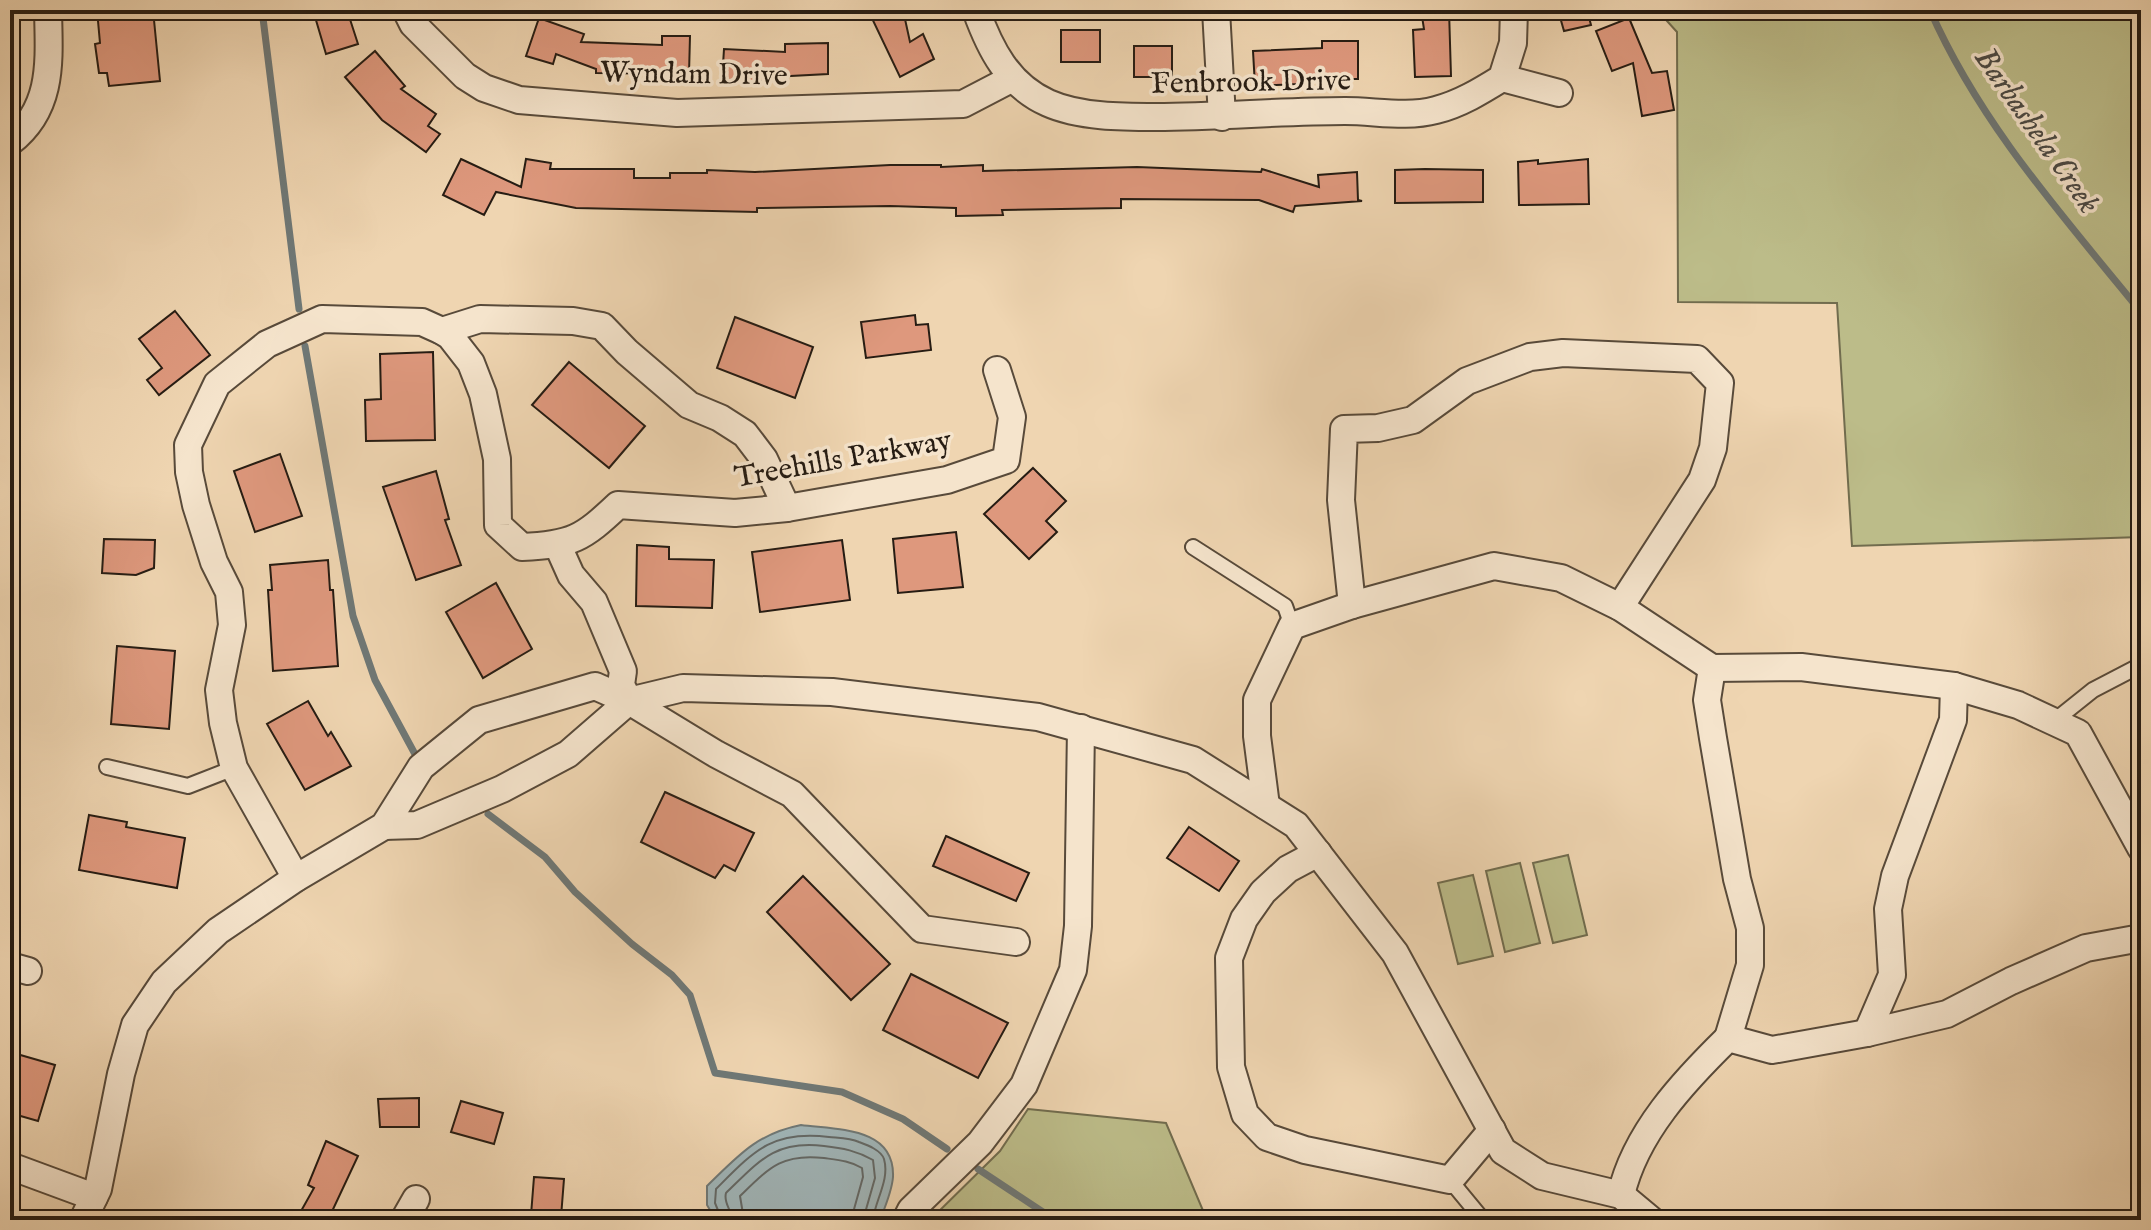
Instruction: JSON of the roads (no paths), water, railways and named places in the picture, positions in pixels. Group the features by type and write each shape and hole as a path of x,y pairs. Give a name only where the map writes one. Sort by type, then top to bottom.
{"street":[{"path":"10,142 21,134 44,99 50,63 48,10"},
{"name":"Wyndam Drive","path":"406,10 413,24 465,76 484,88 519,100 677,113 963,104 1011,79"},
{"name":"Fenbrook Drive","path":"976,10 986,37 1011,79 1048,104 1106,117 1435,111 1465,100 1502,78"},
{"path":"1216,10 1222,117"},
{"path":"1514,10 1513,43 1502,78 1559,93"},
{"path":"296,878 234,768 219,690 232,625 229,592 214,562 189,472 188,445 217,384 267,344 322,319 422,322 442,331 480,319 573,321 602,326 627,352 689,405 720,418 745,434 764,459 787,508"},
{"name":"Treehills Parkway","path":"442,331 450,336 471,363 483,394 497,459 498,525 522,547 558,546 589,532 618,505 735,513 787,508 947,480 1006,460 1012,417 997,370"},
{"path":"1352,605 1341,500 1344,429 1378,428 1413,420 1467,381 1530,357 1563,353 1697,359 1720,383 1713,448 1702,480 1620,607"},
{"path":"558,546 571,575 594,602 623,671 621,685 629,701"},
{"path":"1266,806 1257,736 1257,700 1292,626 1352,605 1494,566 1561,578 1620,607 1712,668 1801,667 1954,686 2018,705 2078,733 2141,848"},
{"path":"1621,1195 1627,1170 1649,1131 1694,1070 1728,1038 1750,965 1750,928 1737,879 1707,700 1712,668"},
{"path":"10,1166 88,1209 135,1025 164,982 218,931 296,878 384,826 421,767 479,720 595,686 629,701 716,754 792,794 922,929 1016,942"},
{"path":"1867,1033 1892,975 1888,909 1895,876 1953,720 1954,686"},
{"path":"384,826 417,825 502,789 568,754 629,701 683,688 818,691 1038,717 1193,760 1296,825 1395,953 1503,1151 1542,1176 1621,1195 1651,1220"},
{"path":"906,1220 911,1210 980,1143 1024,1085 1073,970 1078,926 1081,728"},
{"path":"1318,853 1288,869 1263,892 1244,919 1229,958 1231,1067 1245,1114 1267,1137 1305,1150 1450,1180 1492,1130"},
{"path":"1728,1038 1772,1050 1867,1033 1947,1014 2086,948 2141,938"}],"lane":[{"path":"1193,547 1285,606 1292,626"},
{"path":"2053,722 2093,690 2141,665"},
{"path":"107,767 188,786 234,768"},
{"path":"1450,1180 1483,1220"}],"water":[{"path":"801,1125 862,1134 885,1148 893,1177 880,1220 716,1220 707,1205 707,1186 760,1140"}],"waterway":[{"path":"262,10 299,309"},
{"name":"Barbashela Creek","path":"1930,10 1950,52 1998,130 2053,204 2141,312"},
{"path":"305,346 353,616 375,680 416,756"},
{"path":"488,814 545,857 575,892 632,944 672,975 690,995 715,1073 842,1092 903,1119 947,1149"},
{"path":"978,1169 1055,1220"}]}
